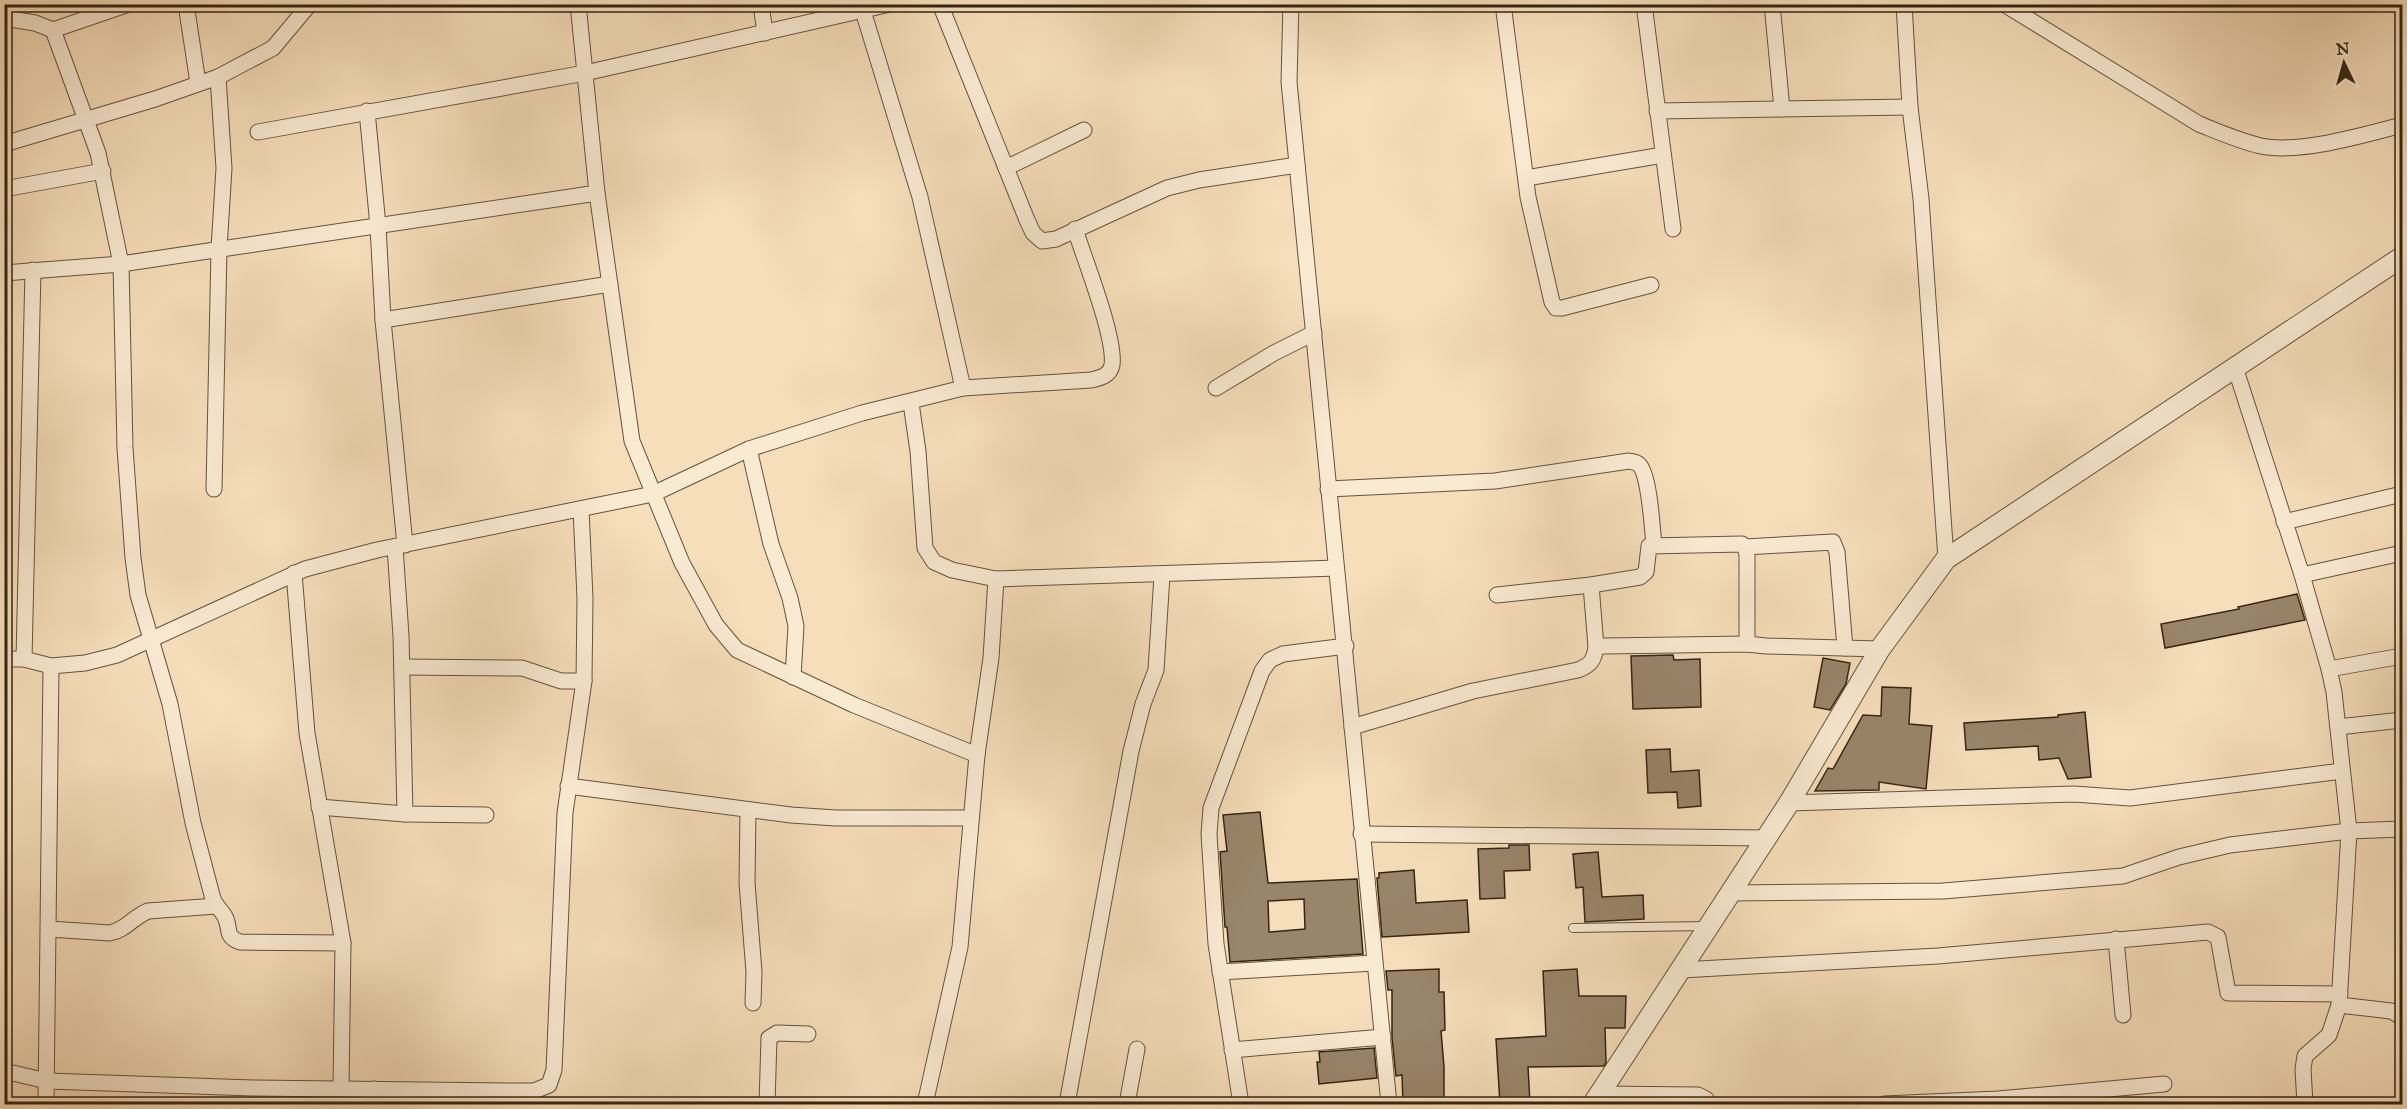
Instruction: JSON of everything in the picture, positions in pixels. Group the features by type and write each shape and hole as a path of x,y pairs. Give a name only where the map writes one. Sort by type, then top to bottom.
{"street":[{"path":"4,18 35,23 53,30 129,4"},
{"path":"186,4 198,83"},
{"path":"578,4 597,194 632,441 682,563 724,637 737,650 854,705 977,755"},
{"path":"761,4 765,33"},
{"path":"258,132 585,73 765,33 855,10 890,4"},
{"path":"940,4 1027,220 1042,241 1049,241 1167,188 1199,180 1298,165"},
{"path":"1291,4 1289,82 1328,489 1346,646 1361,834 1389,1104"},
{"path":"1503,4 1526,178 1552,302 1556,308 1562,309 1651,285"},
{"path":"1644,4 1673,229"},
{"path":"1772,4 1782,109"},
{"path":"1904,4 1910,107 1921,199 1946,560"},
{"path":"2004,4 2199,124 2229,136 2262,146 2282,147 2334,142 2403,126"},
{"path":"4,144 218,77 273,48 308,5"},
{"path":"855,10 920,197 963,388"},
{"path":"53,30 88,119 103,171 121,264 125,448 138,595 170,704 193,823 216,906 225,915 228,933 232,939 240,942 343,943"},
{"path":"214,489 219,249 224,168 218,77"},
{"path":"1657,111 1910,107"},
{"path":"367,111 378,226 382,320 400,546 405,814"},
{"path":"1006,168 1084,130"},
{"path":"1526,178 1663,155"},
{"path":"4,189 103,171"},
{"path":"4,273 121,264 597,194"},
{"path":"4,659 24,659 51,666 85,663 117,655 294,573 400,546 653,494 749,449 818,426 963,388 1091,380 1103,377 1112,365 1111,352 1075,229"},
{"path":"1596,1099 1767,838 1880,649 1946,560 2403,257"},
{"path":"24,659 33,270"},
{"path":"382,320 610,284"},
{"path":"1216,388 1274,353 1314,333"},
{"path":"2235,368 2330,669 2349,831 2339,1000 2329,1035 2305,1056 2302,1069 2306,1104"},
{"path":"911,403 918,451 925,548 934,562 952,570 996,579 1336,568"},
{"path":"749,449 771,544 790,598 796,626 793,677"},
{"path":"1328,489 1495,482 1629,461 1637,462 1646,480 1654,545"},
{"path":"2284,522 2403,494"},
{"path":"4,1071 47,1081 253,1088 374,1089 508,1098 549,1085 554,1070 568,786 584,681 585,598 581,509"},
{"path":"1497,595 1591,585 1644,575 1647,550 1649,546 1654,545 1735,543 1745,547 1833,542 1837,552 1845,648"},
{"path":"1745,547 1747,644"},
{"path":"2302,575 2403,553"},
{"path":"294,573 307,733 343,943 341,1088"},
{"path":"1067,1104 1131,751 1138,720 1156,670 1162,575"},
{"path":"925,1104 960,947 970,818 991,658 996,579"},
{"path":"1352,727 1473,691 1589,666 1594,659 1596,647 1591,585"},
{"path":"1596,647 1747,644 1880,649"},
{"path":"1241,1104 1216,944 1210,808 1262,671 1270,660 1283,654 1346,646"},
{"path":"2330,669 2403,656"},
{"path":"46,1104 51,666"},
{"path":"402,667 522,668 561,681 584,681"},
{"path":"2338,727 2403,720"},
{"path":"1789,803 2074,794 2130,798 2342,771"},
{"path":"568,786 748,810 836,818 970,818"},
{"path":"319,807 405,814 486,815"},
{"path":"748,810 747,883 754,972 753,1003"},
{"path":"1730,893 1943,891 2123,876 2179,857 2230,844 2349,831 2403,829"},
{"path":"1361,834 1767,838"},
{"path":"49,929 111,933 120,931 139,914 148,911 216,906"},
{"path":"1682,970 1938,956 2116,939 2213,933 2218,937 2228,993 2339,1000 2391,1011 2403,1017"},
{"path":"2116,939 2123,1015"},
{"path":"1220,972 1374,963"},
{"path":"767,1104 769,1038 777,1033 808,1034"},
{"path":"1232,1050 1383,1037"},
{"path":"1127,1104 1137,1049"},
{"path":"1884,1104 1998,1099 2164,1084"},
{"path":"374,1089 374,1104"},
{"path":"1596,1099 1698,1095 1710,1104"}],"lane":[{"path":"1573,928 1709,926"}],"building":[{"path":"2297,594 2305,620 2165,648 2161,624 2239,609 2238,607"},
{"path":"1673,655 1674,660 1700,659 1701,707 1633,709 1631,656"},
{"path":"1823,658 1850,663 1846,684 1830,710 1814,707"},
{"path":"1882,687 1911,688 1909,724 1932,726 1926,789 1879,782 1879,790 1815,791 1828,768 1833,769 1863,715 1881,716"},
{"path":"2085,712 2091,777 2068,779 2059,758 2039,760 2038,746 1966,750 1964,723 2058,717 2058,715"},
{"path":"1670,749 1671,772 1699,770 1701,806 1678,808 1677,792 1648,793 1646,750"},
{"path":"1260,812 1268,883 1357,879 1363,954 1230,962 1227,927 1225,927 1220,852 1227,851 1223,815","holes":["1304,899 1305,929 1269,932 1268,901"]},
{"path":"1509,845 1529,845 1530,870 1504,871 1505,898 1480,899 1478,849 1509,848"},
{"path":"1598,852 1602,897 1643,895 1644,919 1585,922 1583,887 1576,888 1573,854"},
{"path":"1414,870 1416,903 1467,900 1469,932 1382,937 1377,878 1379,878 1379,873"},
{"path":"1439,969 1439,992 1444,992 1445,1030 1441,1031 1444,1104 1403,1104 1402,1075 1396,1076 1392,1038 1392,990 1388,990 1386,971"},
{"path":"1577,969 1579,996 1626,996 1625,1028 1605,1028 1606,1062 1604,1066 1528,1067 1530,1103 1500,1104 1496,1039 1546,1036 1543,971"},
{"path":"1374,1048 1377,1078 1319,1084 1317,1062 1320,1062 1319,1052"}]}
